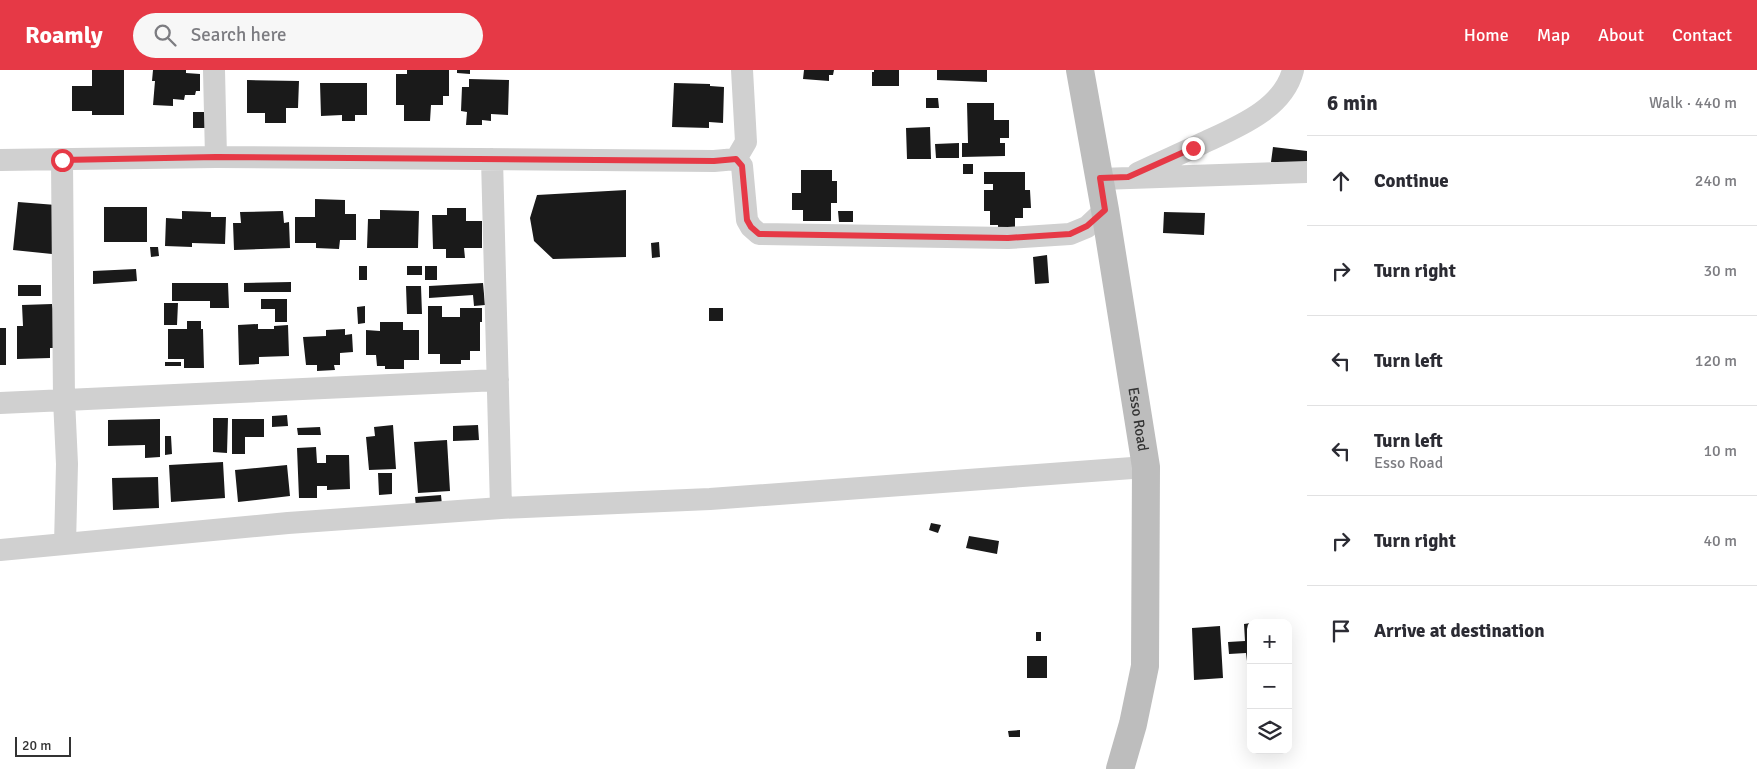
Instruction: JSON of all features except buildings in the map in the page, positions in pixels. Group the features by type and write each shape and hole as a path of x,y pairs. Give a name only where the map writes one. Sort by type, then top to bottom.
{"street":[{"path":"214,70 216,157"},
{"path":"736,159 746,142 742,70"},
{"name":"Esso Road","path":"1080,70 1100,178 1146,468 1145,666 1133,724 1120,769"},
{"path":"1128,177 1244,123 1273,103 1290,80 1293,70"},
{"path":"0,160 216,157 714,161 736,159"},
{"path":"492,159 501,508"},
{"path":"736,159 742,166 747,220 751,227 759,234 1008,238 1070,234 1087,226 1105,210"},
{"path":"62,160 64,399 67,464 65,544"},
{"path":"1100,178 1307,172"},
{"path":"0,403 498,380"},
{"path":"0,550 288,523 501,508 710,500 1146,468"}],"route":[{"path":"62,160 216,157 714,161 736,159 742,166 747,220 751,227 759,234 1008,238 1070,234 1087,226 1105,210 1100,178 1128,177 1193,148"}]}
